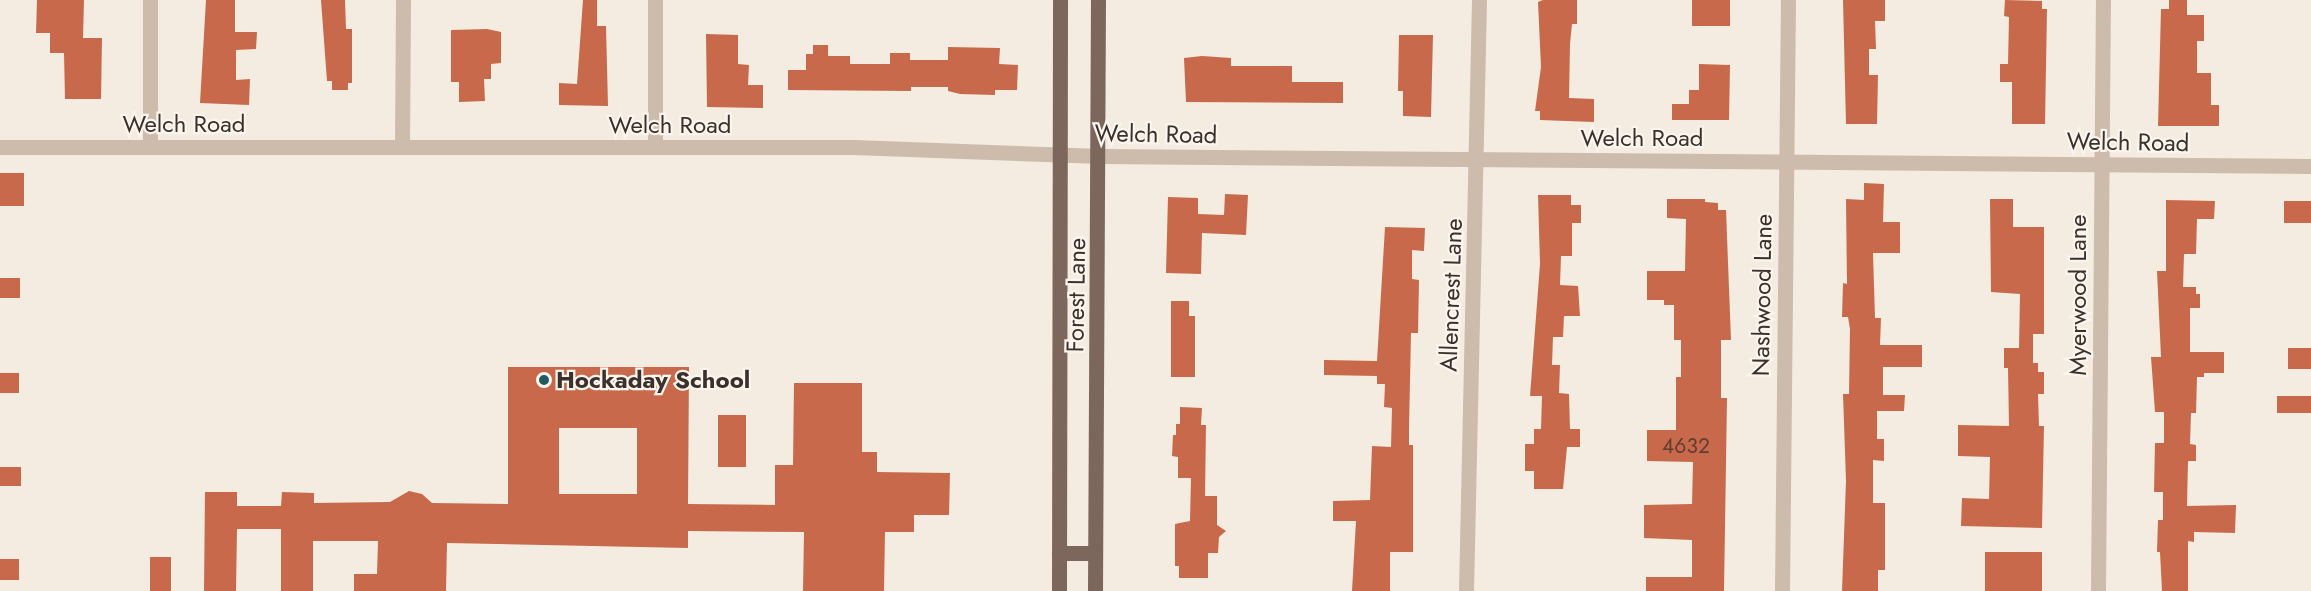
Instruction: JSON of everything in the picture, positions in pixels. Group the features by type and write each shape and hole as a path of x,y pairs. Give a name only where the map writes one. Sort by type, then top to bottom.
{"main road":[{"name":"Forest Lane","path":"1059,591 1060,0"},
{"name":"Forest Lane","path":"1095,591 1100,156 1098,0"},
{"path":"1059,553 1095,553"}],"street":[{"path":"150,0 150,146"},
{"path":"402,0 402,147"},
{"path":"655,0 655,147"},
{"name":"Allencrest Lane","path":"1466,591 1478,159 1479,0"},
{"name":"Nashwood Lane","path":"1782,591 1788,0"},
{"name":"Myerwood Lane","path":"2098,591 2103,0"},
{"name":"Welch Road","path":"0,147 853,147 1100,156 2311,166"}],"building":[{"path":"37,0 84,0 83,38 102,38 101,99 65,99 64,53 50,53 50,33 36,33"},
{"path":"206,0 235,0 235,32 257,32 256,49 236,50 236,80 250,79 249,105 200,103"},
{"path":"321,0 345,0 346,29 352,29 352,83 348,83 348,90 332,90 332,81 327,81"},
{"path":"583,0 597,0 597,26 606,26 608,106 559,105 559,83 577,84"},
{"path":"1577,0 1577,24 1572,24 1570,44 1569,98 1594,99 1594,122 1540,120 1540,111 1535,111 1541,67 1538,2"},
{"path":"1692,0 1730,0 1730,26 1692,26"},
{"path":"1843,0 1885,0 1885,21 1875,21 1876,49 1869,49 1869,75 1878,75 1877,124 1846,124"},
{"path":"2005,0 2042,1 2042,9 2047,9 2045,124 2012,124 2012,82 2000,82 2000,64 2008,64 2009,17 2004,16"},
{"path":"2169,0 2187,0 2187,15 2204,15 2204,41 2197,41 2197,73 2211,73 2211,105 2219,105 2219,126 2158,126 2161,9 2169,9"},
{"path":"487,29 501,32 501,63 491,64 491,79 484,79 485,101 459,102 459,82 451,82 451,30"},
{"path":"706,34 738,35 738,64 749,65 748,85 763,85 763,108 707,107"},
{"path":"1399,35 1433,35 1431,117 1403,116 1403,91 1398,91"},
{"path":"813,45 828,45 828,56 850,56 850,64 890,64 890,53 910,53 910,60 948,60 948,47 1000,48 999,64 1018,65 1017,90 995,90 995,95 960,94 948,91 948,87 911,87 911,91 788,90 788,70 806,70 806,54 813,54"},
{"path":"1202,56 1231,58 1231,66 1292,66 1292,82 1343,82 1343,103 1186,102 1184,58"},
{"path":"1699,64 1730,65 1729,120 1672,120 1672,104 1689,104 1689,90 1699,90"},
{"path":"0,173 24,173 24,206 0,206"},
{"path":"1864,183 1884,184 1883,222 1900,222 1900,253 1873,253 1875,318 1881,318 1880,345 1922,345 1922,367 1883,367 1883,395 1905,395 1904,411 1877,411 1877,439 1884,439 1884,461 1873,460 1873,503 1885,503 1885,570 1878,570 1878,591 1842,591 1846,481 1843,394 1849,394 1850,329 1848,317 1842,317 1843,283 1847,284 1846,199 1864,200"},
{"path":"1225,194 1248,195 1246,235 1202,233 1201,274 1166,273 1168,197 1198,198 1198,214 1224,215"},
{"path":"1538,195 1571,195 1571,205 1581,205 1581,223 1572,223 1572,256 1561,256 1560,285 1578,286 1580,316 1564,316 1563,337 1553,337 1552,365 1560,365 1559,393 1569,394 1570,429 1580,429 1580,447 1567,447 1563,489 1534,489 1534,471 1525,471 1525,444 1534,444 1534,429 1541,429 1542,396 1530,396 1540,264"},
{"path":"1667,199 1705,199 1705,202 1718,203 1718,210 1726,210 1731,340 1721,340 1721,398 1727,398 1724,591 1646,591 1646,577 1692,577 1692,540 1644,538 1644,505 1692,504 1693,462 1647,461 1647,430 1676,430 1676,377 1681,377 1681,340 1674,340 1674,305 1664,305 1664,300 1647,300 1647,271 1685,271 1686,219 1667,218"},
{"path":"1990,199 2013,199 2013,227 2044,227 2044,334 2033,334 2033,363 2038,363 2038,372 2044,372 2044,394 2038,394 2039,426 2044,426 2042,528 1961,526 1962,498 1989,499 1990,457 1958,456 1958,425 2009,426 2008,368 2004,368 2004,348 2019,348 2020,294 1991,292"},
{"path":"2166,200 2215,201 2214,219 2197,219 2196,254 2184,254 2183,287 2196,287 2196,294 2200,294 2200,308 2190,308 2190,352 2224,352 2224,373 2204,373 2204,377 2197,377 2196,413 2191,413 2190,444 2196,445 2196,461 2188,461 2187,506 2236,505 2235,533 2194,532 2194,542 2188,541 2188,591 2162,591 2160,552 2157,552 2158,520 2163,520 2163,492 2154,492 2155,443 2164,443 2164,412 2155,412 2151,357 2161,357 2157,271 2166,271"},
{"path":"2284,201 2311,201 2311,223 2284,223"},
{"path":"1385,227 1425,228 1424,251 1412,250 1412,279 1419,280 1418,333 1411,333 1409,445 1413,445 1413,552 1390,552 1390,591 1352,591 1356,521 1333,521 1333,501 1370,500 1372,446 1391,447 1392,408 1384,407 1385,384 1377,384 1377,376 1324,375 1324,360 1377,361"},
{"path":"0,278 20,278 20,298 0,298"},
{"path":"1171,301 1189,301 1189,316 1195,316 1195,377 1171,377"},
{"path":"2288,348 2311,348 2311,369 2288,369"},
{"name":"Hockaday School","path":"508,367 689,367 688,504 775,505 775,465 793,465 794,383 862,383 862,452 877,452 877,472 950,473 949,515 914,515 914,532 885,532 884,591 803,591 804,532 688,531 688,548 447,543 446,591 354,591 354,574 377,574 378,541 313,541 313,591 281,591 281,529 237,529 236,591 204,591 205,492 237,492 237,506 281,506 282,492 314,493 314,503 390,502 409,491 422,494 432,503 508,504","holes":["559,428 637,428 637,494 559,494"]},
{"path":"0,373 19,373 19,393 0,393"},
{"path":"2277,396 2311,396 2311,413 2277,413"},
{"path":"1180,407 1202,408 1201,425 1206,425 1205,496 1217,496 1217,525 1226,531 1219,537 1218,553 1208,553 1208,578 1179,578 1179,566 1175,566 1175,524 1190,521 1191,478 1178,478 1178,457 1172,456 1173,435 1176,435 1176,424 1180,424"},
{"path":"718,415 746,415 746,467 718,467"},
{"path":"0,467 21,467 21,486 0,486"},
{"path":"1985,552 2042,552 2042,591 1985,591"},
{"path":"150,557 171,557 171,591 150,591"},
{"path":"0,559 19,559 19,580 0,580"}],"place":[{"name":"Hockaday School","path":"544,380"}]}
